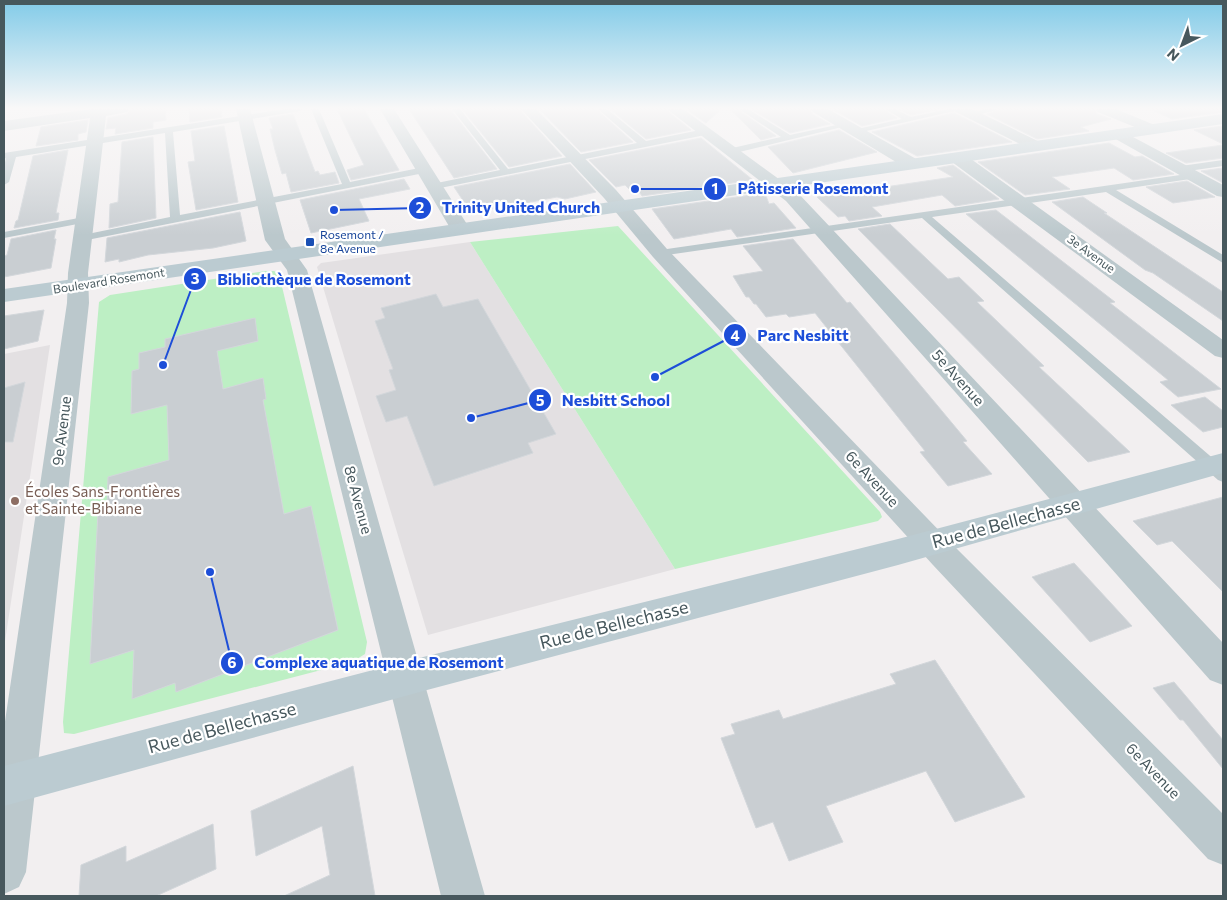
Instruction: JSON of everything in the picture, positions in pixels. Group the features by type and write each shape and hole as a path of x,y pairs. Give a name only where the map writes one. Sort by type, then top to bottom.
{"main road":[{"name":"Boulevard Rosemont","path":"4,296 1005,151"},
{"name":"Rue de Bellechasse","path":"10,785 405,679 932,543 1074,504 1219,468"}],"street":[{"name":"9e Avenue","path":"4,872 10,785 78,303 83,229 94,151"},
{"name":"8e Avenue","path":"253,151 275,240 297,270 463,896"},
{"path":"412,151 460,229"},
{"name":"6e Avenue","path":"568,151 621,207 660,253 932,543 1223,844"},
{"name":"5e Avenue","path":"731,151 792,197 1223,668"},
{"path":"890,151 912,164"},
{"path":"1148,151 1223,192"},
{"name":"3e Avenue","path":"958,158 1223,351"}],"lane":[{"path":"4,182 8,155 35,151"},
{"path":"170,151 175,219"},
{"path":"333,151 347,185"},
{"path":"489,151 506,172"},
{"path":"435,186 610,151"},
{"path":"660,253 1108,189 1187,173 1223,163"},
{"path":"4,235 175,219 424,170"},
{"path":"1108,189 1223,260"},
{"path":"923,214 1219,468"}],"shaded area":[{"path":"470,242 675,569 428,635 317,267 321,263"},
{"name":"Écoles Sans-Frontières et Sainte-Bibiane","path":"50,345 4,648 4,354"}],"green space":[{"path":"618,226 880,512 882,517 878,521 675,569 470,242"},
{"path":"274,271 279,274 367,642 365,654 352,662 74,734 64,733 63,722 99,302 110,295"}],"building":[{"path":"68,151 56,213 59,213 58,220 14,228 18,220 33,156"},
{"path":"121,151 154,151 156,218 109,228 110,204 118,202"},
{"path":"194,151 229,151 238,202 196,210 188,162 195,161"},
{"path":"275,151 307,151 315,172 318,171 320,175 335,172 339,183 291,192 286,173 282,174"},
{"path":"357,151 388,151 399,170 351,180 347,170 364,165"},
{"path":"436,151 483,151 497,169 454,178"},
{"path":"496,151 557,151 562,156 509,167"},
{"path":"635,151 717,151 753,180 642,196 640,193 631,191 625,185 616,187 589,160"},
{"path":"772,151 877,152 793,173"},
{"path":"908,151 951,151 917,156"},
{"path":"1054,151 1124,151 1135,157 1142,156 1174,174 1133,180 1114,168 1052,177 1070,189 1025,195 978,162"},
{"path":"1223,151 1223,158 1186,163 1166,153"},
{"path":"570,164 596,192 565,199 557,197 495,209 488,208 470,211 454,187"},
{"path":"953,165 999,199 955,206 942,195 872,207 882,216 849,221 845,216 838,217 817,197 953,177 937,168"},
{"path":"1223,168 1223,183 1201,171"},
{"path":"404,179 410,189 359,199 369,221 311,233 300,200"},
{"path":"1187,181 1215,197 1173,203 1146,187"},
{"path":"765,193 769,204 774,203 796,228 737,237 731,229 674,239 652,209"},
{"path":"1083,197 1223,292 1223,321 1153,273 1145,270 1052,202"},
{"path":"996,210 1115,302 1110,303 1221,389 1178,397 1160,382 1168,380 966,214"},
{"path":"240,212 246,241 213,248 148,255 119,262 119,259 105,262 107,238"},
{"path":"890,224 948,279 959,277 984,301 977,302 1044,366 1039,367 1130,452 1088,462 858,229"},
{"path":"56,230 51,268 4,277 4,256 7,255 11,239"},
{"path":"793,239 847,303 850,302 897,357 967,441 963,442 992,474 948,486 920,452 925,451 815,313 789,317 786,314 766,317 749,297 746,297 733,276 763,271 743,246"},
{"path":"436,294 443,307 478,299 556,434 528,443 533,453 434,486 407,416 386,422 376,396 396,390 389,370 393,369 375,321 385,318 381,308"},
{"path":"44,310 38,341 4,349 4,316"},
{"path":"255,318 258,341 217,351 223,389 263,378 266,399 263,400 284,514 311,506 338,630 176,692 175,683 132,699 134,650 90,664 98,512 107,509 108,477 169,460 167,405 131,414 132,371 139,369 139,353 165,347 165,339"},
{"path":"25,382 13,442 4,442 4,388"},
{"path":"1205,397 1223,411 1223,427 1203,432 1171,405"},
{"path":"1223,497 1223,592 1172,541 1157,545 1133,521"},
{"path":"1074,563 1132,626 1090,642 1032,577"},
{"path":"935,660 1025,797 955,822 926,771 826,806 843,842 789,861 773,822 756,828 721,738 735,734 731,724 779,710 783,719 896,684 890,674"},
{"path":"1174,682 1223,740 1223,769 1183,720 1180,720 1153,688"},
{"path":"353,766 375,896 284,896 330,875 322,826 256,856 251,811"},
{"path":"213,824 216,869 156,896 79,896 81,865 126,846 126,862"}],"place":[{"name":"Pâtisserie Rosemont","path":"635,189"},
{"name":"Trinity United Church","path":"334,210"},
{"name":"Rosemont / 8e Avenue","path":"310,242"},
{"name":"Bibliothèque de Rosemont","path":"163,365"},
{"name":"Parc Nesbitt","path":"655,377"},
{"name":"Nesbitt School","path":"471,418"},
{"name":"Écoles Sans-Frontières et Sainte-Bibiane","path":"15,501"},
{"name":"Complexe aquatique de Rosemont","path":"210,572"}]}
